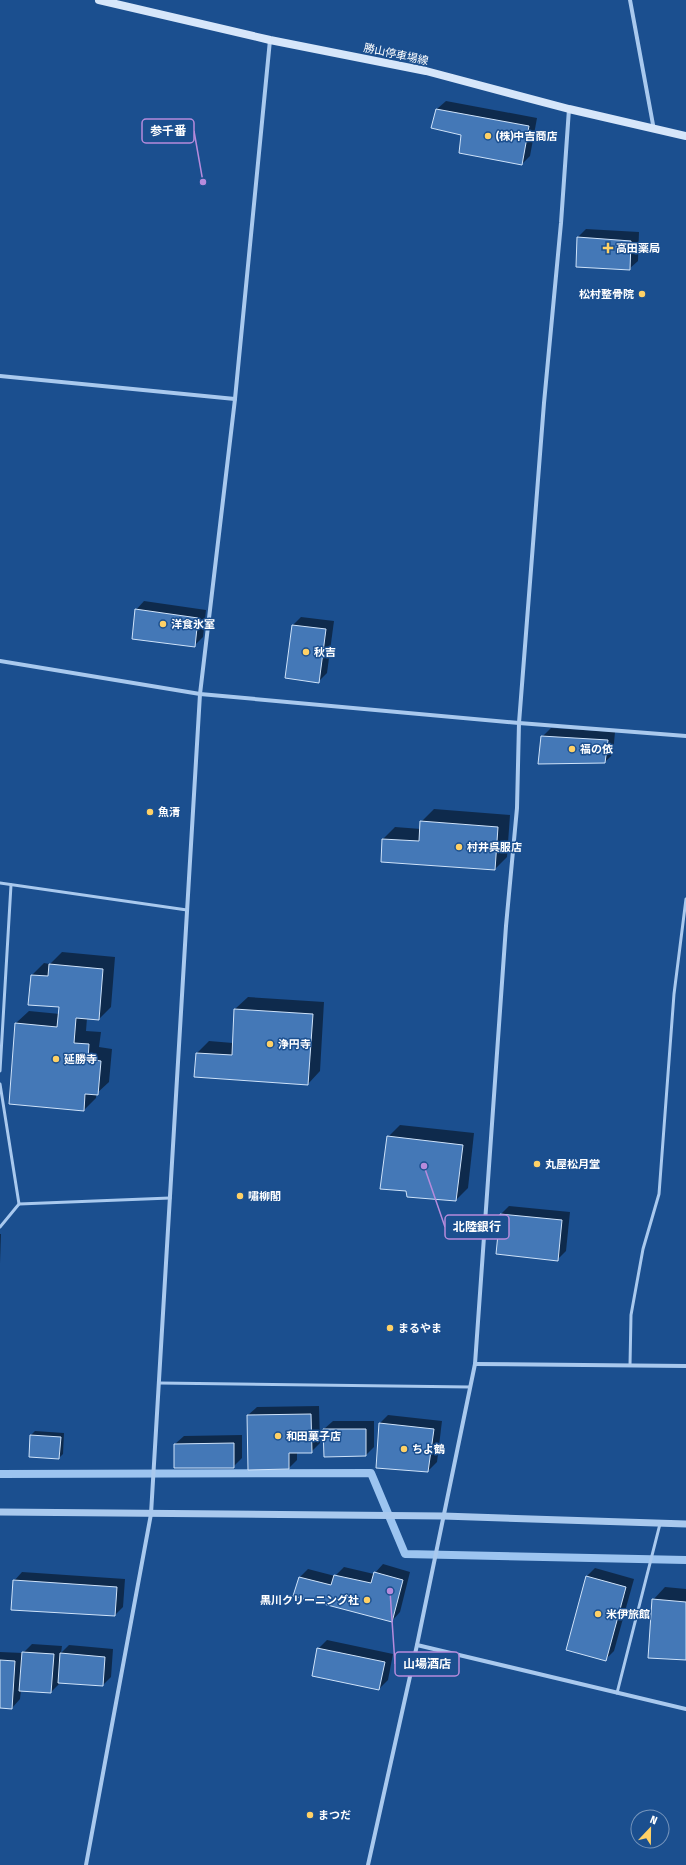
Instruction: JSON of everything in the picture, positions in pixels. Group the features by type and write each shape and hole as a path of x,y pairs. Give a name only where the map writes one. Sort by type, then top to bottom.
{"main road":[{"name":"勝山停車場線","path":"99,0 270,40 426,71 569,110 686,136"}],"street":[{"path":"630,0 654,130"},
{"path":"86,1865 151,1514 200,694 235,399 270,40"},
{"path":"368,1865 417,1645 475,1364 506,926 517,808 519,723 544,403 561,223 569,110"},
{"path":"0,376 235,399"},
{"path":"0,661 200,694 519,723 686,736"},
{"path":"475,1364 686,1366"},
{"path":"0,1512 443,1516 686,1524"},
{"path":"417,1645 686,1710"}],"lane":[{"path":"0,883 187,910"},
{"path":"0,1071 11,885"},
{"path":"630,1365 631,1314 643,1249 659,1194 674,994 686,899"},
{"path":"0,1084 19,1204"},
{"path":"0,1227 19,1204 170,1198"},
{"path":"159,1383 470,1387"},
{"path":"617,1693 660,1524"}],"building":[{"path":"436,109 529,126 522,165 459,153 461,135 431,128"},
{"path":"577,237 631,241 630,270 576,267"},
{"path":"135,609 198,618 195,647 132,639"},
{"path":"292,625 326,629 319,683 285,678"},
{"path":"541,736 608,740 605,763 538,764"},
{"path":"420,821 498,827 495,870 381,862 382,839 419,841"},
{"path":"49,964 103,969 99,1020 76,1018 74,1043 89,1044 88,1059 101,1061 98,1095 85,1094 84,1111 9,1104 15,1023 57,1027 59,1007 28,1005 31,975 48,976"},
{"path":"234,1009 313,1014 308,1085 194,1077 196,1053 232,1055"},
{"path":"387,1136 463,1145 456,1201 407,1197 406,1191 380,1189"},
{"path":"500,1214 562,1220 558,1261 496,1254"},
{"path":"311,1414 312,1453 289,1453 289,1469 248,1470 247,1415"},
{"path":"379,1423 434,1429 428,1472 376,1468"},
{"path":"323,1429 366,1429 366,1456 324,1457"},
{"path":"30,1435 61,1437 59,1459 29,1457"},
{"path":"234,1443 234,1468 174,1468 174,1444"},
{"path":"374,1572 403,1580 392,1622 293,1596 299,1577 331,1585 334,1575 371,1583"},
{"path":"586,1576 626,1587 606,1661 566,1650"},
{"path":"13,1580 117,1587 115,1616 11,1610"},
{"path":"652,1599 686,1602 686,1660 648,1658"},
{"path":"317,1648 385,1662 379,1690 312,1676"},
{"path":"22,1652 54,1654 51,1693 19,1691"},
{"path":"60,1653 105,1657 103,1686 58,1683"},
{"path":"0,1660 15,1661 12,1709 0,1708"}],"waterway":[{"path":"0,1474 371,1473 405,1554 686,1560"}],"place":[{"name":"(株)中吉商店","path":"488,136"},
{"name":"参千番","path":"203,182"},
{"name":"高田薬局","path":"608,248"},
{"name":"松村整骨院","path":"642,294"},
{"name":"洋食氷室","path":"163,624"},
{"name":"秋吉","path":"306,652"},
{"name":"福の依","path":"572,749"},
{"name":"魚清","path":"150,812"},
{"name":"村井呉服店","path":"459,847"},
{"name":"浄円寺","path":"270,1044"},
{"name":"延勝寺","path":"56,1059"},
{"name":"丸屋松月堂","path":"537,1164"},
{"name":"北陸銀行","path":"424,1166"},
{"name":"嘯柳閣","path":"240,1196"},
{"name":"まるやま","path":"390,1328"},
{"name":"和田菓子店","path":"278,1436"},
{"name":"ちよ鶴","path":"404,1449"},
{"name":"山場酒店","path":"390,1591"},
{"name":"黒川クリーニング社","path":"367,1600"},
{"name":"米伊旅館","path":"598,1614"},
{"name":"まつだ","path":"310,1815"}]}
